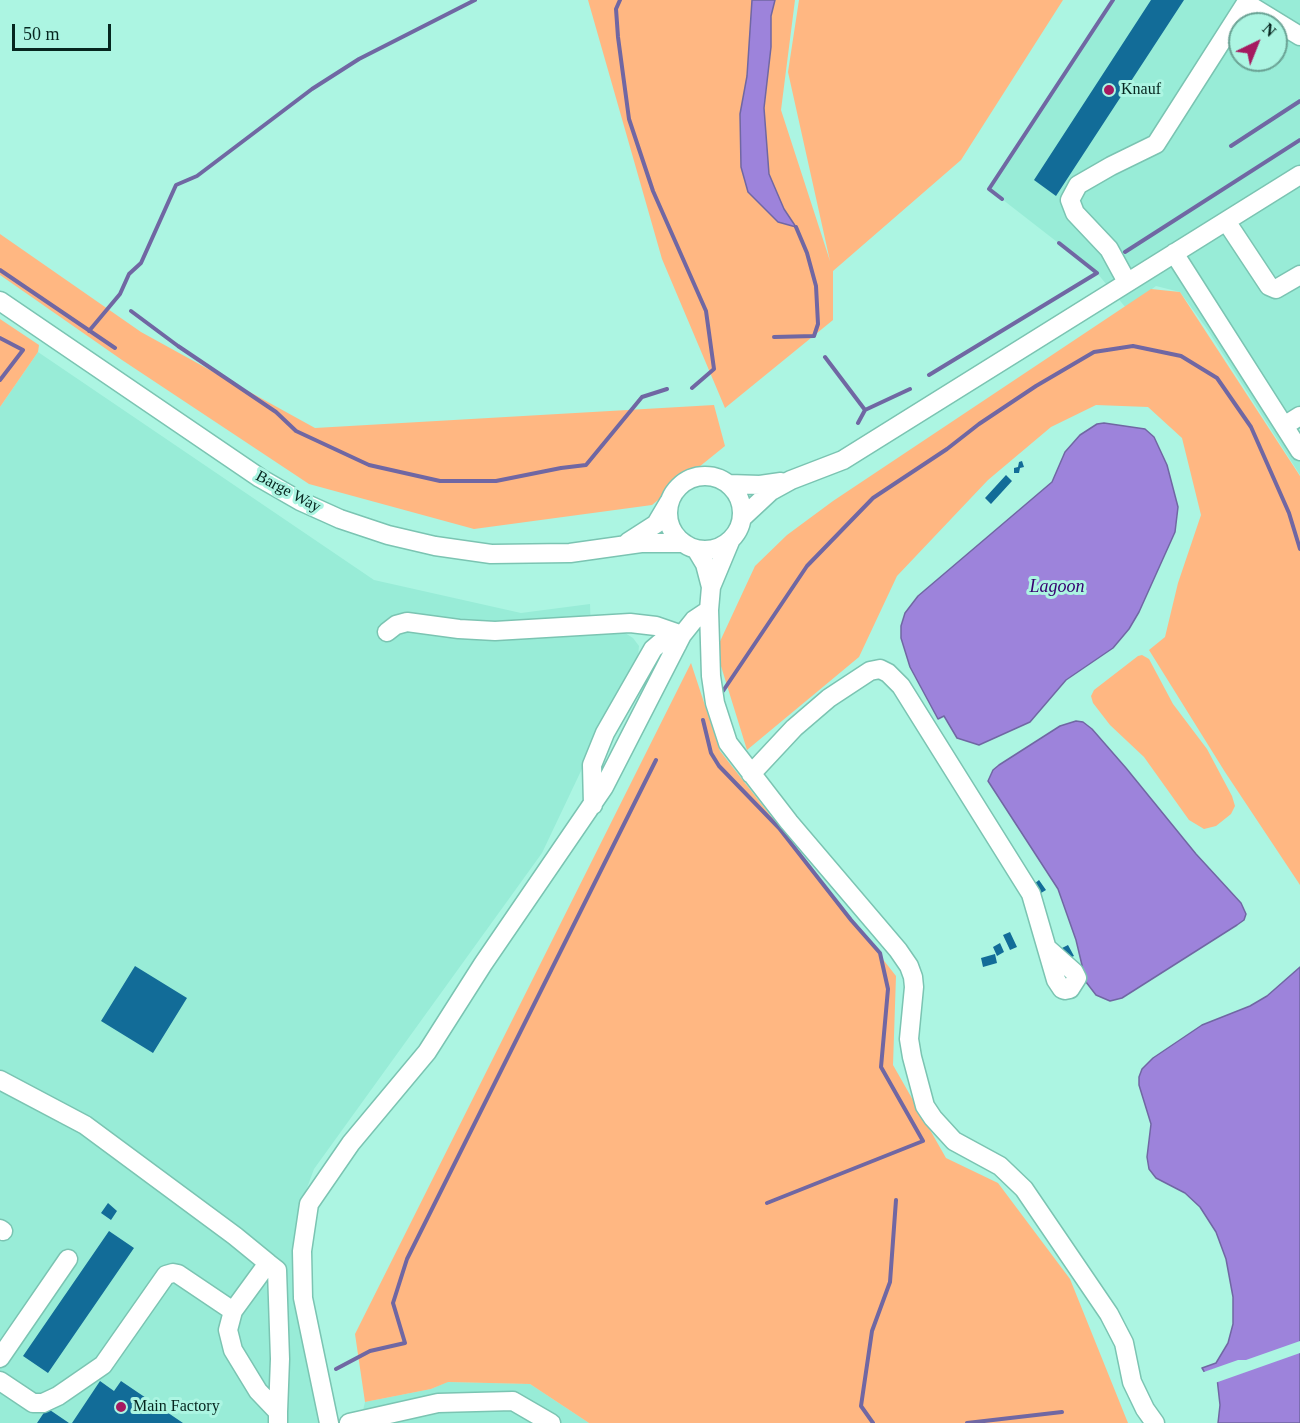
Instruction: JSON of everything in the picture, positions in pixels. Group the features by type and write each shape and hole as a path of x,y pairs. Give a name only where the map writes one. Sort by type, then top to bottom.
{"street":[{"path":"1127,282 1108,249 1075,213 1070,200 1078,185 1156,144 1244,2 1300,36"},
{"path":"742,518 771,491 791,480 843,460 1300,175"},
{"path":"1226,221 1269,286 1276,290 1300,275"},
{"path":"1174,253 1292,421 1300,451"},
{"name":"Barge Way","path":"0,301 260,478 300,501 340,519 410,541 453,550 491,554 570,553 654,542 690,546"},
{"path":"711,587 705,564 690,546 675,535 668,513 669,501 675,491 693,477 715,477 729,484 737,494 741,505 742,518 738,529 731,539 711,587 709,610 710,666 715,703 728,743 909,966 914,987 909,1040 925,1106 954,1141 1000,1166 1024,1189 1109,1314 1124,1343 1132,1382 1145,1409 1155,1423"},
{"path":"729,484 760,484 791,480"},
{"name":"Barge Way","path":"621,545 656,524 669,501"},
{"path":"690,546 709,550 731,539"},
{"path":"329,1423 303,1298 302,1251 309,1204 351,1143 427,1052 483,964 593,805 616,767 680,640 694,620 709,610"},
{"path":"387,632 396,625 407,622 495,631 630,623 656,626 680,640"},
{"path":"593,805 592,765 605,733 648,655 660,643 680,640"},
{"path":"751,774 794,728 829,698 870,671 880,669 888,673 901,686 1026,886 1034,903 1047,948"},
{"path":"0,1080 92,1130 277,1270 280,1359 278,1418"},
{"path":"0,1359 68,1259"},
{"path":"268,1263 249,1286 233,1311 228,1330 234,1350 258,1391 278,1418"},
{"path":"2,1388 28,1401 38,1403 58,1396 99,1370 169,1273 178,1274 233,1311"},
{"path":"349,1423 438,1403 513,1401 551,1423"}],"shaded area":[{"path":"588,0 795,0 781,110 830,261 788,72 799,0 1063,0 961,160 833,271 833,320 725,408 662,259"},
{"path":"1113,0 1300,0 1300,426 1297,428 1300,432 1300,475 1207,329 1180,292 1156,286 1126,308 1097,273 989,189"},
{"path":"0,234 141,332 315,428 714,405 725,446 652,505 474,529 309,484 122,360 0,275"},
{"path":"1151,289 1180,292 1300,476 1300,885 1225,772 1149,650 1165,637 1178,583 1201,515 1182,438 1148,407 1096,405 1051,427 988,480 897,576 859,657 747,750 716,650 755,566 787,535 833,501"},
{"path":"0,319 39,345 38,352 0,407"},
{"path":"38,352 374,580 521,613 590,604 591,634 625,633 639,646 638,656 542,853 314,1169 297,1215 300,1333 329,1416 329,1423 0,1423 0,407"},
{"path":"1142,655 1149,659 1173,704 1207,749 1232,796 1235,806 1231,814 1216,826 1204,829 1189,820 1144,757 1110,725 1093,703 1091,696 1094,690"},
{"path":"691,663 720,751 896,976 893,1065 946,1158 998,1183 1070,1279 1128,1423 589,1423 530,1384 448,1382 431,1389 365,1402 355,1334"},
{"path":"447,1382 530,1384 589,1423 360,1423 365,1402 431,1389"}],"water":[{"path":"752,0 775,0 771,16 771,47 764,108 769,174 784,209 796,227 778,222 748,192 741,167 740,114 747,76"},
{"name":"Lagoon","path":"1097,424 1145,429 1154,437 1167,465 1178,507 1175,532 1139,612 1129,629 1113,648 1066,680 1030,722 979,745 957,738 944,716 938,719 910,667 901,638 901,626 905,613 918,596 1052,482 1065,452 1080,435"},
{"path":"1076,721 1083,722 1092,729 1196,854 1241,903 1246,914 1244,920 1237,925 1122,998 1110,1001 1096,995 1086,982 1076,940 1058,889 988,781 993,770 999,765 1060,726"},
{"path":"1300,967 1300,1423 1218,1423 1220,1405 1216,1369 1205,1373 1202,1368 1216,1363 1228,1343 1233,1324 1233,1297 1226,1259 1216,1232 1200,1207 1185,1193 1156,1178 1149,1169 1147,1157 1151,1124 1139,1085 1139,1077 1142,1069 1153,1058 1202,1025 1250,1006 1267,996"}],"pier":[{"path":"1300,1341 1300,1353 1215,1383 1214,1373 1205,1376 1201,1373 1238,1360 1246,1360"}],"building":[{"name":"Knauf","path":"1151,0 1184,0 1056,196 1034,180"},
{"path":"1022,461 1024,467 1020,468 1019,473 1014,473 1014,468 1018,467 1019,462"},
{"path":"1006,475 1012,481 991,504 985,498"},
{"path":"1039,880 1046,890 1041,893 1034,884"},
{"path":"1010,932 1017,947 1010,950 1003,935"},
{"path":"1000,943 1004,952 997,956 993,947"},
{"path":"1068,945 1074,956 1067,959 1062,948"},
{"path":"995,954 997,963 983,967 981,958"},
{"path":"135,966 187,998 153,1053 101,1021"},
{"path":"108,1203 117,1211 111,1220 101,1213"},
{"path":"109,1231 134,1248 48,1373 23,1356"},
{"name":"Main Factory","path":"100,1381 114,1391 121,1381 183,1423 72,1423"},
{"path":"47,1408 69,1423 37,1423"}],"waterway":[{"path":"89,331 120,294 129,274 141,263 176,185 197,176 312,89 359,59 475,0"},
{"path":"620,0 616,9 618,37 629,119 653,191 706,311 714,369 692,388"},
{"path":"1002,199 989,189 1113,0"},
{"path":"1231,146 1300,101"},
{"path":"1125,252 1300,140"},
{"path":"774,337 814,336 818,324 816,286 807,253 796,227"},
{"path":"929,375 1097,273 1059,243"},
{"path":"0,270 115,348"},
{"path":"131,311 178,346 276,412 296,431 369,465 440,481 496,481 586,465 642,397 667,389"},
{"path":"0,338 23,350 0,380"},
{"path":"723,691 807,566 873,498 1036,386 1094,352 1133,346 1181,356 1217,378 1251,427 1289,513 1300,549"},
{"path":"825,357 865,410 910,389"},
{"path":"858,423 865,410"},
{"path":"703,720 711,753 719,766 779,828 851,920 880,953 888,989 881,1067 923,1141 767,1203"},
{"path":"336,1369 370,1351 405,1343 393,1303 407,1259 656,760"},
{"path":"873,1423 861,1406 872,1331 890,1282 896,1200"},
{"path":"967,1423 1062,1412"}],"place":[{"name":"Knauf","path":"1109,90"},
{"name":"Main Factory","path":"121,1407"}]}
